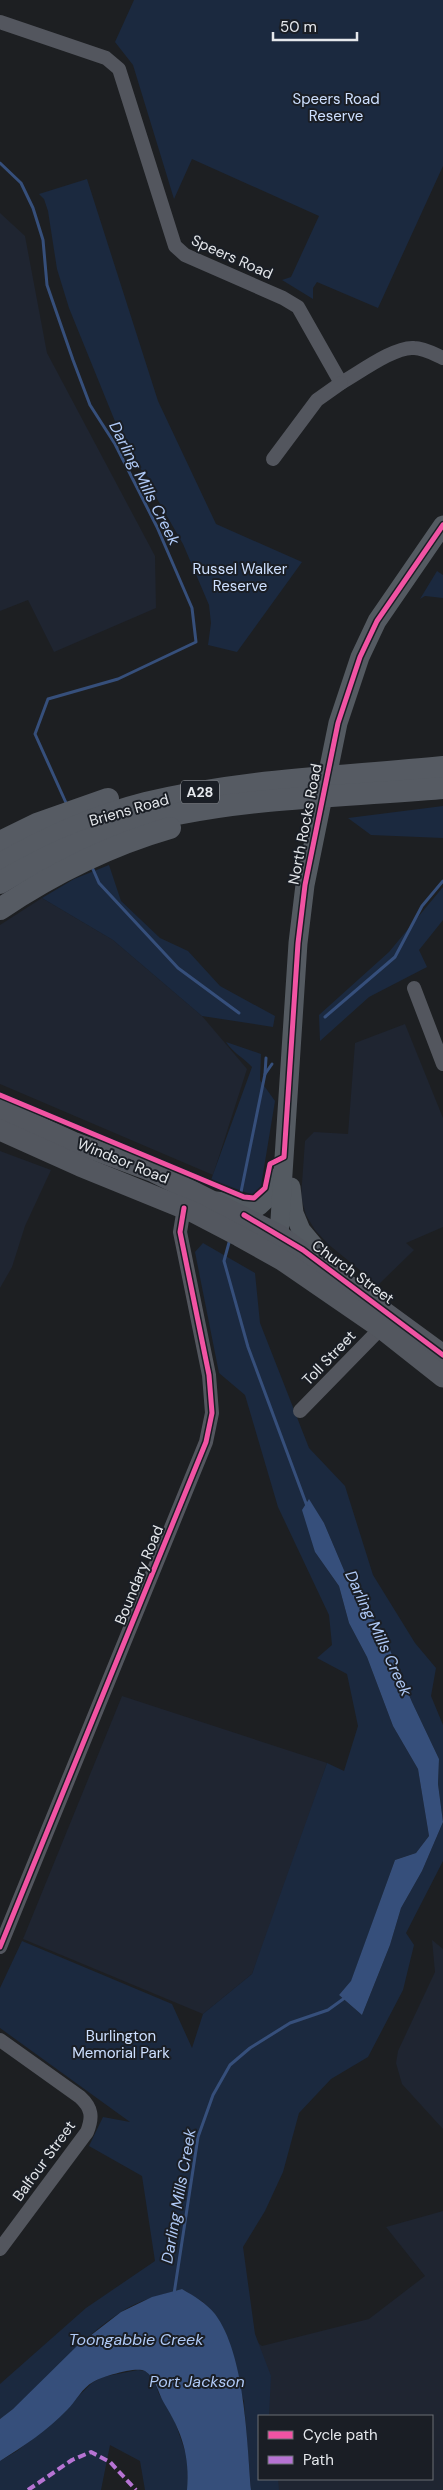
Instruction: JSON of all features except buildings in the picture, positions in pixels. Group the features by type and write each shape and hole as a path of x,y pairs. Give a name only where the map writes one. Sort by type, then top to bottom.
{"highway":[{"name":"A28","path":"354,785 443,767"},
{"path":"0,909 47,849 109,824 182,782 222,777 295,789"},
{"name":"A28","path":"109,824 295,789 354,785 443,788"},
{"name":"Briens Road","path":"0,864 47,849 109,824"},
{"path":"0,842 47,849"},
{"name":"A28","path":"0,883 47,849"}],"main road":[{"name":"North Rocks Road","path":"271,1254 279,1235 298,943 304,895 338,723 360,657 377,621 443,525"},
{"name":"Windsor Road","path":"0,1109 73,1142 154,1172 215,1206 239,1236"},
{"name":"Windsor Road","path":"0,1130 80,1166 184,1208 215,1206 245,1210"},
{"name":"North Rocks Road","path":"284,1156 291,1187 294,1213 300,1230 341,1278"},
{"path":"245,1210 259,1206 270,1198 274,1192 284,1156"},
{"name":"Church Street","path":"245,1210 341,1278 442,1370"},
{"name":"Church Street","path":"239,1236 271,1254 442,1370"}],"street":[{"name":"Speers Road","path":"0,22 106,58 119,69 174,246 185,255 298,307 341,382"},
{"path":"273,459 317,400 341,382 403,349 422,349 443,358"},
{"path":"414,988 443,1064"},
{"name":"Boundary Road","path":"1,1940 206,1442 212,1413 209,1375 180,1232 184,1208"},
{"name":"Toll Street","path":"300,1411 381,1328"},
{"name":"Balfour Street","path":"0,2040 80,2097 88,2105 91,2114 87,2132 0,2249"}],"shaded area":[{"path":"0,213 25,236 47,353 155,556 156,608 54,652 28,600 0,611"},
{"path":"42,898 113,940 202,1016 247,1069 213,1175 0,1084 0,925"},
{"path":"405,1024 443,1118 443,1227 406,1243 414,1250 378,1285 328,1244 315,1230 306,1215 301,1197 305,1141 314,1132 348,1134 355,1043"},
{"path":"0,1151 51,1170 25,1226 12,1267 0,1288"},
{"path":"122,1696 327,1763 280,1900 252,1974 203,2014 23,1939"},
{"path":"432,1940 443,1949 443,2129 402,2084 396,2063 398,2051 435,1972"},
{"path":"443,2211 443,2490 251,2490 244,2401 203,2302 262,2346 369,2319 425,2276 386,2227"}],"green space":[{"name":"Speers Road Reserve","path":"134,0 443,0 443,166 378,308 317,282 313,288 313,299 282,280 291,277 319,216 192,159 174,199 133,65 115,42"},
{"name":"Russel Walker Reserve","path":"87,179 158,401 216,524 302,562 237,652 208,645 211,623 209,605 183,544 156,497 149,478 132,460 125,446 69,308 57,269 48,211 44,199 39,194"},
{"path":"437,571 443,575 443,598 425,596 420,599"},
{"path":"443,806 443,838 371,835 348,818"},
{"path":"109,865 121,901 160,938 188,951 220,986 275,1016 273,1027 202,1016 113,940 42,898 74,879"},
{"path":"443,887 443,920 419,950 427,967 369,997 320,1041 319,1015 389,952"},
{"path":"226,1042 261,1054 260,1080 275,1101 261,1186 253,1195 211,1180 252,1067 231,1049"},
{"name":"Burlington Memorial Park","path":"203,1243 255,1273 260,1323 309,1448 345,1486 373,1575 415,1643 436,1668 431,1696 443,1725 443,1822 443,1861 406,1933 414,1945 403,1990 368,2057 331,2079 299,2113 283,2172 265,2211 243,2247 255,2334 271,2376 269,2415 258,2415 258,2480 278,2480 279,2490 251,2490 244,2401 215,2314 203,2302 182,2289 135,2304 104,2324 74,2350 16,2407 0,2419 0,2384 86,2308 155,2261 142,2176 89,2146 103,2117 130,2122 0,2028 0,1988 22,1941 172,2004 192,2048 203,2014 252,1974 327,1763 344,1771 358,1726 347,1674 317,1658 332,1645 329,1615 278,1507 245,1395 219,1373 195,1252","holes":["309,1500 324,1523 352,1589 381,1629 439,1759 438,1784 443,1822 422,1871 401,1908 390,1945 362,2015 339,1995 351,1982 395,1860 416,1853 429,1836 418,1769 393,1726 367,1657 349,1623 339,1586 315,1552"]},
{"path":"138,2370 145,2371 153,2378 159,2394 173,2416 188,2460 187,2490 145,2490 140,2461 110,2445 101,2490 0,2490 0,2461 17,2451 48,2426 92,2383 102,2377"}],"water":[{"path":"309,1499 324,1523 352,1589 381,1629 439,1759 438,1784 443,1822 422,1871 401,1908 390,1945 362,2015 339,1995 351,1981 395,1860 416,1853 429,1836 418,1769 393,1726 367,1657 349,1623 339,1586 315,1552 302,1510"},
{"path":"182,2289 204,2303 215,2314 225,2331 233,2351 243,2399 251,2490 187,2490 186,2455 180,2434 154,2382 149,2374 141,2370 103,2377 93,2382 52,2424 27,2444 0,2461 0,2419 13,2409 77,2346 121,2312 152,2297"}],"waterway":[{"name":"Darling Mills Creek","path":"0,163 21,183 33,208 43,240 47,285 73,360 90,405 115,444 157,527 192,608 196,642 118,679 48,699 35,734 67,805"},
{"name":"Darling Mills Creek","path":"92,867 99,883 178,968 239,1013"},
{"path":"325,1017 395,957 422,906 443,881"},
{"name":"Darling Mills Creek","path":"240,1197 265,1074 266,1058"},
{"name":"Darling Mills Creek","path":"265,1074 272,1064"},
{"name":"Darling Mills Creek","path":"230,1239 224,1261 248,1347 307,1506"},
{"name":"Darling Mills Creek","path":"174,2294 198,2137 213,2095 230,2065 250,2048 290,2023 328,2010 346,1997"}],"marked path":[{"path":"28,2490 72,2460 91,2452 110,2462 136,2490"}],"cycle path":[{"path":"0,1095 244,1197 254,1198 265,1188 270,1164 284,1157 298,943 305,885 338,723 360,657 377,621 443,525"},
{"path":"0,1947 206,1442 212,1413 209,1375 180,1232 184,1208"},
{"path":"244,1215 303,1250 443,1355"}],"water label":[{"name":"Toongabbie Creek","path":"136,2339"},
{"name":"Port Jackson","path":"197,2381"}]}
